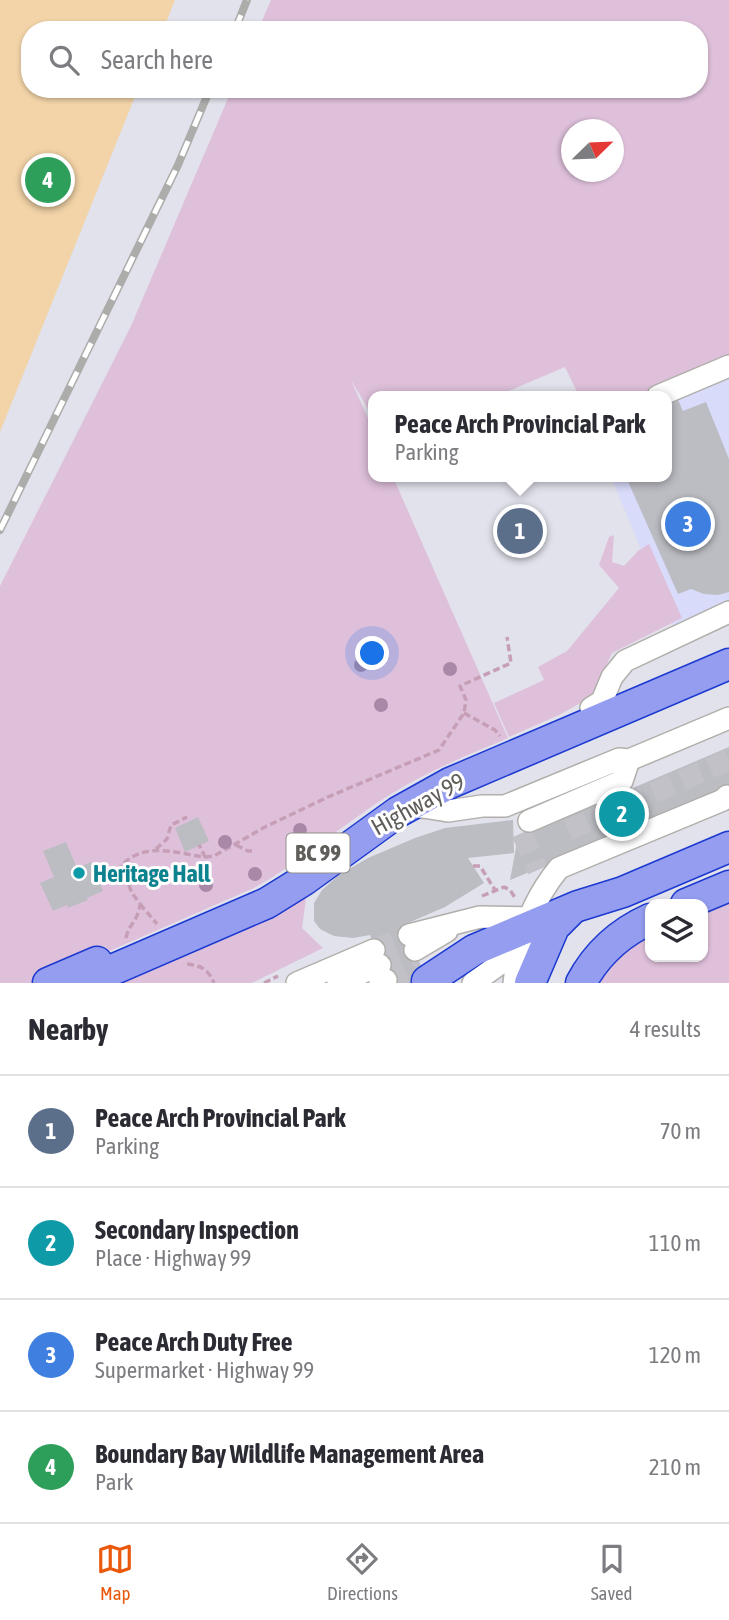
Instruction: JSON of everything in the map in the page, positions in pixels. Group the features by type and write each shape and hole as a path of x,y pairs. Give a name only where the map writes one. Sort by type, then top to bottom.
{"highway":[{"name":"Highway 99","path":"82,983 267,903 304,880 398,811 599,708 729,664"},
{"name":"BC 99","path":"48,983 258,893 410,788 599,708"},
{"path":"418,958 473,973 537,940 610,897 729,847"},
{"path":"698,899 729,886"},
{"path":"581,983 589,968 615,939 645,922"}],"lane":[{"path":"670,391 729,366"},
{"path":"599,708 612,677 625,660 729,612"},
{"path":"599,708 635,669 729,626"},
{"path":"599,708 729,649"},
{"path":"398,811 418,807 448,811 505,806 619,759 629,760 729,718"},
{"path":"505,806 513,810 526,827 622,781 629,760"},
{"path":"537,940 559,868 723,800 727,796"},
{"path":"537,940 544,885 538,870"},
{"path":"418,958 464,921 480,918 537,940"},
{"path":"298,983 347,973 380,970"}],"path":[{"path":"156,849 214,856 265,827 328,797 439,750 464,713 466,700 460,686 511,663 507,637"},
{"path":"464,713 495,730 503,738"},
{"path":"160,929 152,915 132,893 121,866 129,857 156,849 167,839 171,825 187,817"},
{"path":"200,845 205,857"},
{"path":"236,845 253,852"},
{"path":"473,866 480,866 495,890"},
{"path":"129,949 126,934 139,914 140,904"},
{"path":"181,963 201,965 209,972 214,983"}],"shaded area":[{"path":"0,0 175,0 167,21 21,21 21,98 134,98 0,432"},
{"path":"271,0 729,0 729,357 651,391 577,391 565,367 509,391 368,391 368,409 351,380 368,419 368,482 395,482 508,738 405,786 254,888 36,983 0,983 0,586 131,326 228,98 708,98 708,21 262,21"},
{"path":"729,373 729,602 673,626 613,482 672,482 672,397"},
{"path":"614,535 612,562 624,566 649,544 682,618 612,653 591,697 559,715 509,737 494,703 544,680 538,667 567,651 619,588 599,565 609,537"},
{"path":"307,891 302,928 323,948 252,983 108,983"},
{"path":"729,902 729,983 600,983 623,947 645,938 645,962 708,962 708,911"}],"building":[{"path":"678,400 683,411 706,402 729,459 729,592 718,595 691,589 678,594 628,482 672,482 672,403"},
{"path":"729,747 729,790 510,880 518,837"},
{"path":"198,817 209,841 185,852 175,828"},
{"path":"513,820 514,853 468,858 484,883 445,907 401,926 426,983 391,983 370,935 353,938 334,936 320,929 314,921 314,903 322,890 339,875 368,858 445,828"},
{"name":"Heritage Hall","path":"66,842 77,868 91,862 92,866 101,863 109,882 101,885 103,891 87,898 88,900 53,911 40,883 54,877 43,851"}],"tunnel":[{"path":"568,830 729,760"},
{"path":"522,833 538,870"},
{"path":"374,950 409,935"},
{"path":"380,965 415,950"},
{"path":"386,980 421,966"}],"railway":[{"path":"239,21 247,0"},
{"path":"0,530 178,165 206,98"}],"place":[{"name":"Boundary Bay Wildlife Management Area","path":"48,180"},
{"name":"Peace Arch Duty Free","path":"688,524"},
{"name":"Peace Arch Provincial Park","path":"520,531"},
{"name":"Secondary Inspection","path":"622,814"},
{"name":"Heritage Hall","path":"79,873"}]}
